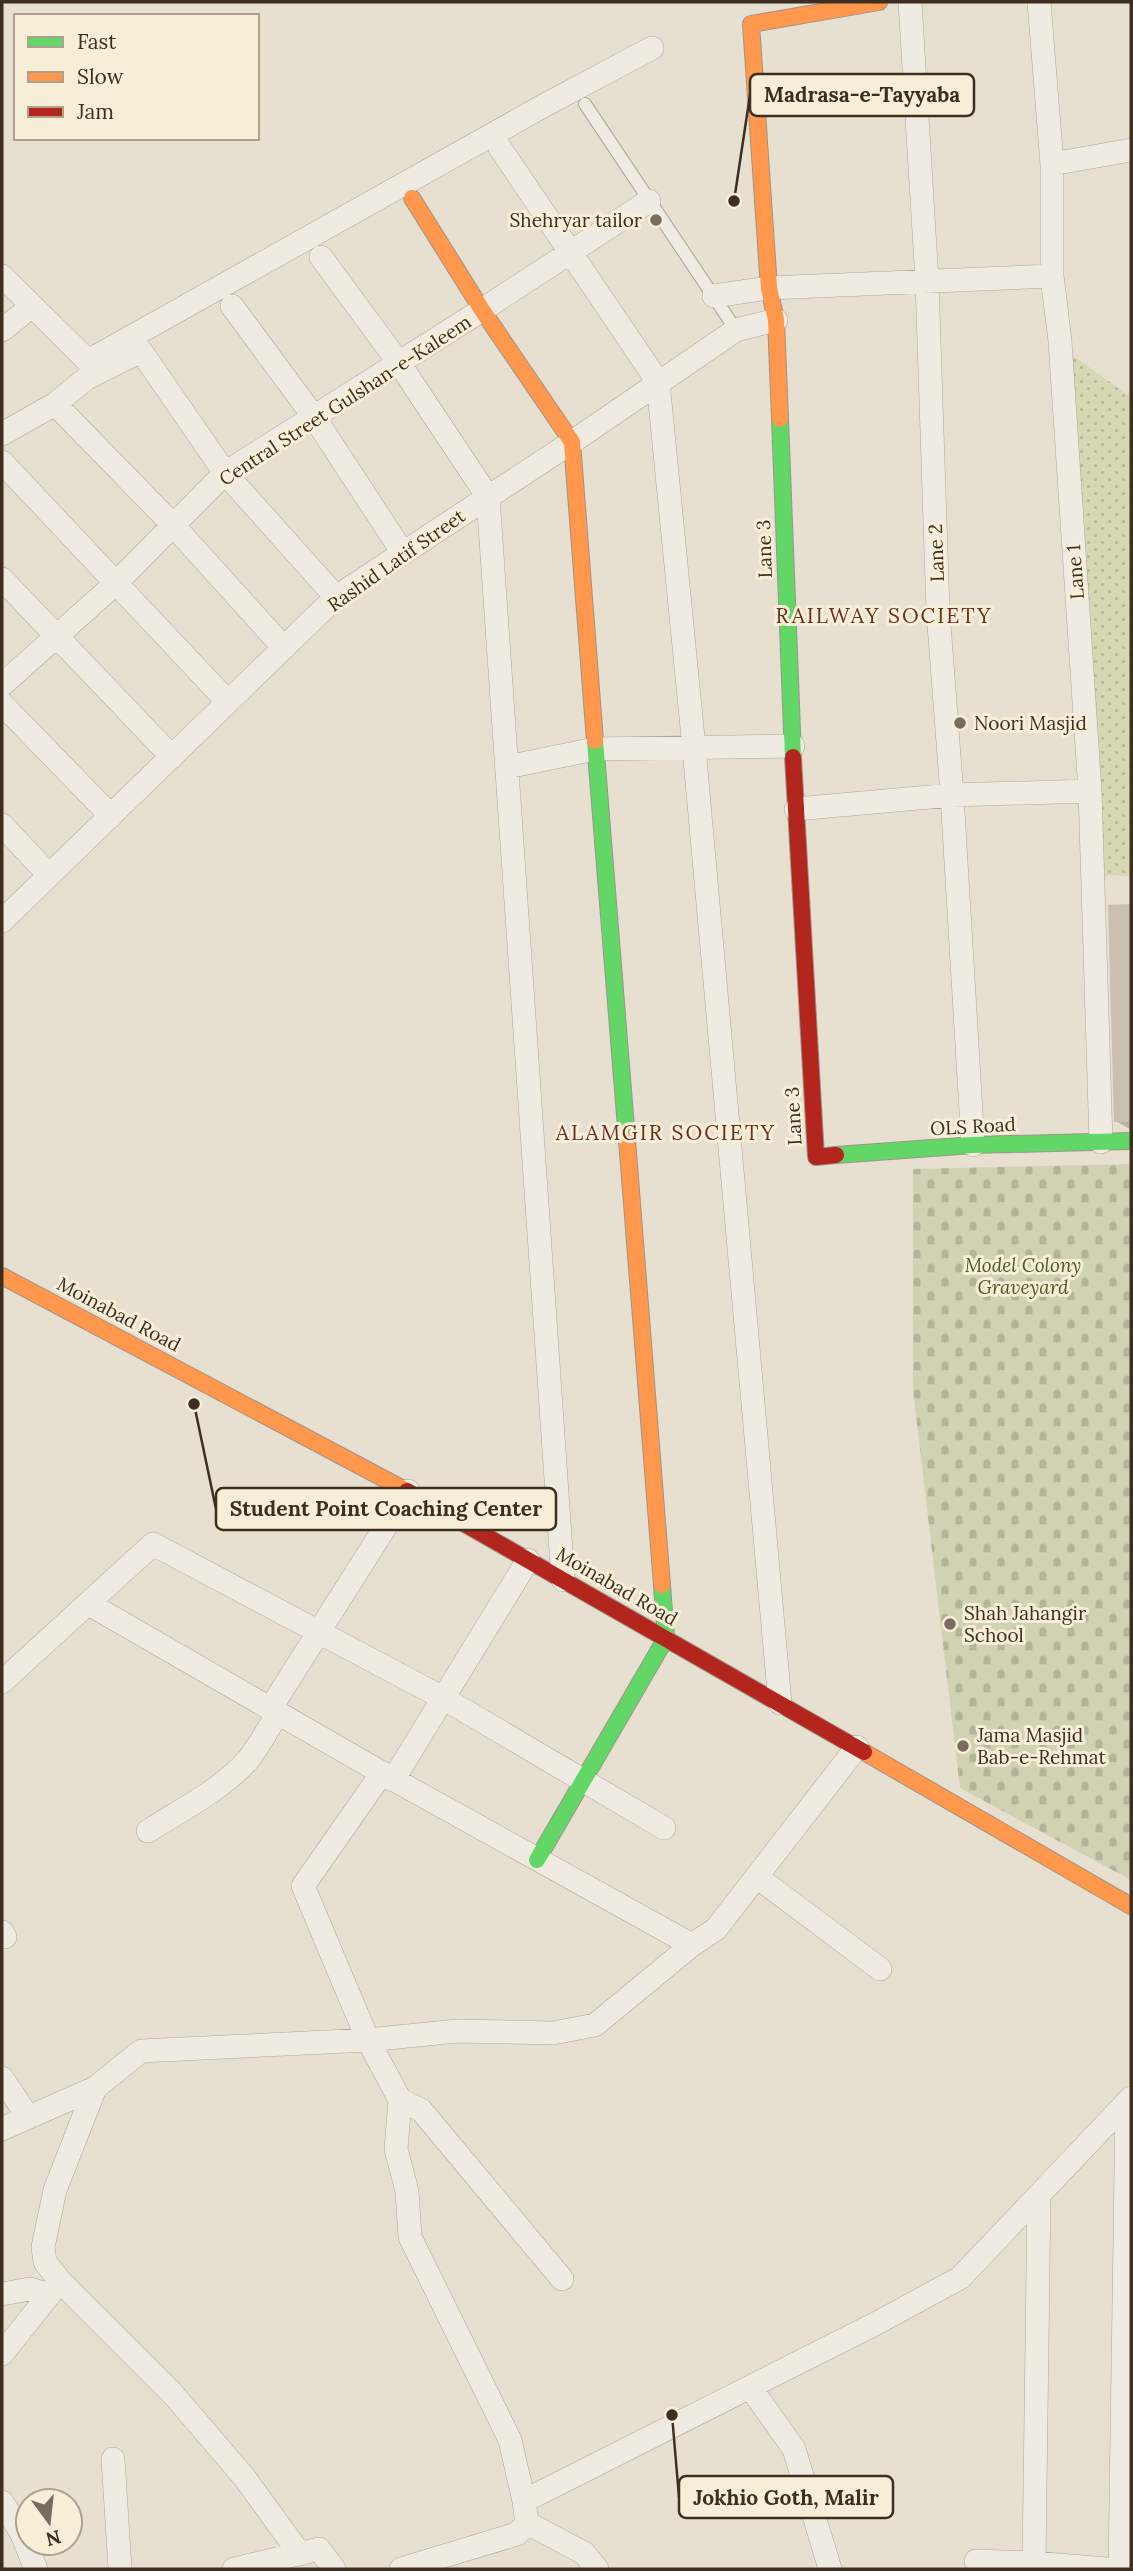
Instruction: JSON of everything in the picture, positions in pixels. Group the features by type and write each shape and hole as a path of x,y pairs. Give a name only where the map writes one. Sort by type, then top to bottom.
{"street":[{"name":"Lane 3","path":"816,1157 796,809 776,320 769,288 751,24 878,2"},
{"name":"Lane 2","path":"910,2 927,281 938,611 973,1145"},
{"name":"Lane 1","path":"1039,2 1052,164 1052,276 1060,355 1090,791 1101,1142"},
{"path":"2,276 88,360 652,48"},
{"path":"500,148 658,382 694,748 780,1703"},
{"path":"1052,164 1131,150"},
{"path":"412,198 482,310 572,442 666,1638 537,1860"},
{"name":"Central Street Gulshan-e-Kaleem","path":"2,685 115,584 225,473 649,201"},
{"path":"321,257 399,363 488,497 563,1580"},
{"path":"714,296 769,288 1052,276"},
{"path":"2,296 87,378"},
{"path":"232,306 314,417 403,553"},
{"path":"2,330 21,315"},
{"name":"Rashid Latif Street","path":"2,922 336,597 572,442 736,330 776,320"},
{"path":"2,435 55,404 87,378 141,352 225,473 336,597"},
{"path":"55,404 173,525 284,648"},
{"path":"2,462 228,702"},
{"path":"2,579 172,757"},
{"path":"2,704 111,816"},
{"path":"507,767 595,748 793,746"},
{"path":"796,809 952,794 1090,791"},
{"path":"2,825 49,875"},
{"name":"OLS Road","path":"816,1157 973,1145 1131,1141"},
{"name":"Moinabad Road","path":"2,1276 408,1491 1131,1906"},
{"path":"148,1831 212,1790 249,1758 318,1631 408,1491"},
{"path":"2,1682 153,1544 443,1698 664,1828"},
{"path":"401,2569 517,2534 525,2512 510,2440 410,2238 407,2191 396,2149 400,2100 368,2040 303,1886 443,1698 528,1560"},
{"path":"89,1604 387,1776 692,1945"},
{"path":"2,2129 95,2088 141,2051 368,2040 457,2031 553,2033 595,2025 692,1945 716,1929 857,1747"},
{"path":"757,1877 880,1969"},
{"path":"2,2078 28,2117"},
{"path":"95,2088 55,2190 43,2247 45,2262 55,2288 172,2393 244,2477 300,2554"},
{"path":"400,2100 421,2110 562,2279"},
{"path":"525,2512 750,2388 960,2278 1129,2100"},
{"path":"1120,2569 1129,2100"},
{"path":"1034,2563 1039,2195"},
{"path":"2,2294 55,2288"},
{"path":"2,2354 55,2288"},
{"path":"750,2388 794,2449 830,2569"},
{"path":"113,2459 120,2569"},
{"path":"2,2502 21,2532 36,2569"},
{"path":"525,2512 584,2553 597,2569"},
{"path":"234,2569 319,2549 334,2569"},
{"path":"976,2561 1107,2569"}],"lane":[{"path":"585,104 736,330"}],"green space":[{"path":"1072,355 1131,397 1131,876 1102,875"},
{"name":"Model Colony Graveyard","path":"1131,1164 1131,1880 960,1788 913,1390 913,1169"}],"building":[{"path":"1131,904 1131,1122 1114,1122 1108,905"}],"traffic: fast":[{"path":"780,419 793,757"},
{"path":"595,741 627,1140"},
{"path":"836,1155 973,1145 1131,1141"},
{"path":"537,1860 666,1638 662,1585"}],"traffic: slow":[{"path":"780,419 776,320 769,288 751,24 879,2"},
{"path":"412,198 482,310 572,442 595,741"},
{"path":"627,1140 662,1585"},
{"path":"2,1276 407,1491"},
{"path":"864,1752 1131,1906"}],"traffic: jam":[{"path":"793,757 816,1157 836,1155"},
{"path":"407,1491 864,1752"}],"place":[{"name":"Madrasa-e-Tayyaba","path":"734,201"},
{"name":"Shehryar tailor","path":"656,220"},
{"name":"Noori Masjid","path":"960,723"},
{"name":"Student Point Coaching Center","path":"194,1404"},
{"name":"Shah Jahangir School","path":"950,1624"},
{"name":"Jama Masjid Bab-e-Rehmat","path":"963,1746"},
{"name":"Jokhio Goth, Malir","path":"672,2415"}],"district":[{"name":"RAILWAY SOCIETY","path":"884,615"},
{"name":"ALAMGIR SOCIETY","path":"666,1132"}]}
